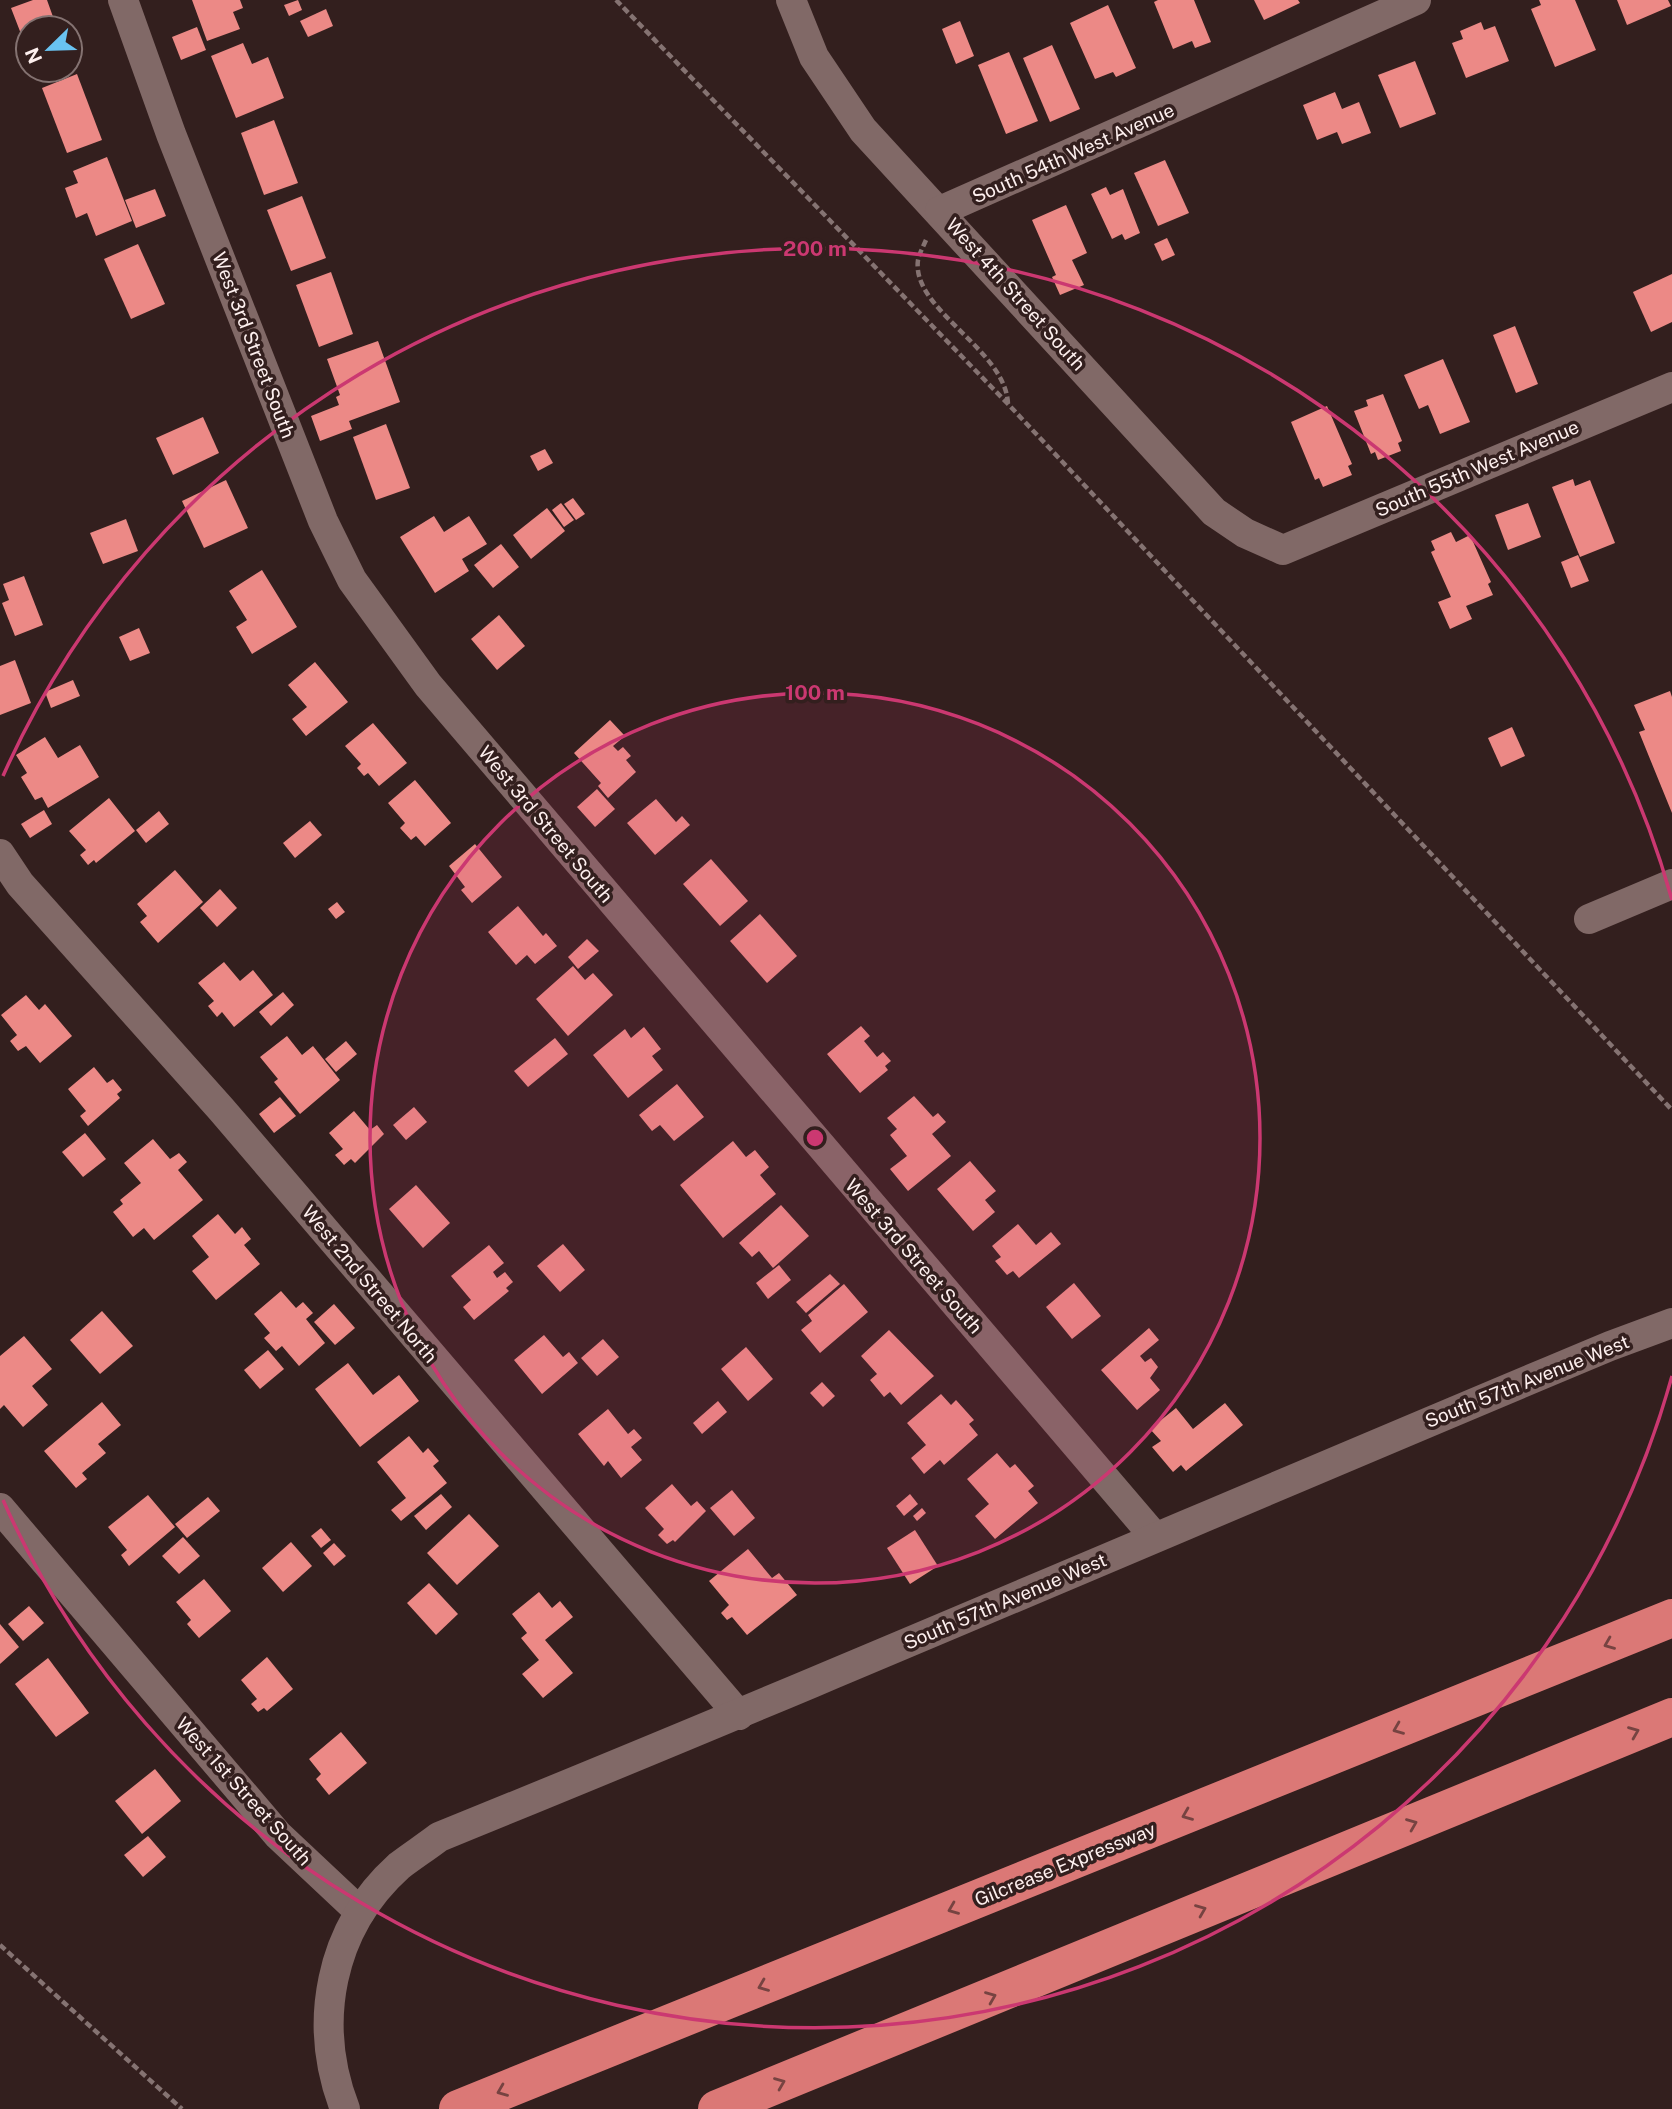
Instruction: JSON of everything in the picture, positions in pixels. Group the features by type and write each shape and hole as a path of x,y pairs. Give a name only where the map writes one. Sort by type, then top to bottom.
{"highway":[{"name":"Gilcrease Expressway","path":"458,2109 1672,1618"},
{"path":"717,2109 1672,1717"}],"street":[{"name":"West 3rd Street South","path":"123,0 181,159 323,521 360,592 428,685 1154,1536"},
{"name":"West 4th Street South","path":"791,0 814,57 863,130 1214,512 1245,533 1283,550"},
{"name":"South 54th West Avenue","path":"940,211 1416,0"},
{"name":"South 55th West Avenue","path":"1283,550 1672,387"},
{"name":"West 2nd Street North","path":"0,854 20,884 221,1109 738,1716"},
{"path":"1590,919 1672,884"},
{"name":"South 57th Avenue West","path":"360,1912 398,1867 439,1838 738,1716 1154,1536 1598,1351 1672,1324"},
{"name":"West 1st Street South","path":"0,1508 278,1835 360,1912"},
{"path":"345,2109 330,2057 327,2017 331,1980 360,1912"}],"path":[{"path":"616,0 1008,404 1672,1110"},
{"path":"940,211 918,258 923,287 1000,374 1008,392 1008,404"},
{"path":"0,1945 182,2109"}],"building":[{"path":"33,0 47,0 52,14 14,16 11,8"},
{"path":"192,0 240,0 243,8 233,12 240,29 207,41"},
{"path":"298,0 302,10 289,16 284,5"},
{"path":"1194,0 1211,42 1195,48 1192,41 1173,49 1154,2"},
{"path":"1254,0 1298,0 1300,3 1264,20"},
{"path":"1539,0 1575,0 1596,50 1555,67 1531,9 1541,5"},
{"path":"1617,0 1668,0 1671,6 1627,25"},
{"path":"1108,5 1136,68 1116,77 1113,72 1095,79 1070,23"},
{"path":"326,9 333,26 308,37 300,21"},
{"path":"960,21 974,56 956,64 942,29"},
{"path":"1481,22 1484,30 1495,26 1509,61 1466,78 1452,43 1463,39 1460,31"},
{"path":"197,27 206,50 181,60 172,37"},
{"path":"243,43 252,64 268,57 284,98 236,118 211,56"},
{"path":"1052,45 1080,109 1050,122 1023,58"},
{"path":"1009,52 1038,121 1006,134 978,65"},
{"path":"1415,61 1436,114 1400,128 1378,75"},
{"path":"52,84 81,84 102,140 67,153 42,88"},
{"path":"1335,92 1342,109 1359,102 1371,133 1342,144 1337,132 1317,140 1303,105"},
{"path":"274,120 298,183 264,195 241,133"},
{"path":"107,157 132,221 96,236 87,213 76,218 65,188 78,183 73,171"},
{"path":"1165,160 1189,213 1158,226 1134,173"},
{"path":"1106,187 1110,195 1123,189 1140,233 1125,240 1122,234 1112,239 1091,194"},
{"path":"155,189 166,216 136,228 125,200"},
{"path":"302,196 326,258 291,271 267,210"},
{"path":"1066,205 1087,253 1072,260 1084,285 1060,295 1052,277 1056,275 1032,220"},
{"path":"1167,238 1175,255 1162,261 1154,244"},
{"path":"138,244 165,304 131,319 104,259"},
{"path":"331,272 353,334 319,347 296,285"},
{"path":"1672,274 1672,322 1651,332 1633,292"},
{"path":"1515,326 1538,384 1516,393 1493,335"},
{"path":"378,341 400,402 349,421 352,429 320,441 311,416 339,405 336,397 340,395 327,359"},
{"path":"1443,359 1470,422 1440,434 1428,405 1419,409 1404,375"},
{"path":"1383,394 1402,441 1398,443 1401,451 1378,460 1375,452 1371,454 1354,411 1368,406 1366,400"},
{"path":"1327,406 1352,464 1348,466 1352,475 1323,487 1319,478 1315,480 1291,422"},
{"path":"203,417 219,453 173,475 156,438"},
{"path":"386,424 410,488 376,500 353,437"},
{"path":"545,449 553,463 538,471 530,456"},
{"path":"1573,479 1575,486 1590,480 1615,543 1580,557 1552,487"},
{"path":"226,480 248,528 204,548 182,501"},
{"path":"573,498 585,514 576,520 564,504"},
{"path":"561,503 574,520 564,527 552,510"},
{"path":"1528,503 1541,537 1508,550 1495,515"},
{"path":"547,508 565,531 531,559 513,535"},
{"path":"434,516 444,532 469,516 487,544 462,559 469,571 435,593 400,537"},
{"path":"126,519 138,551 103,564 90,533"},
{"path":"1451,532 1456,542 1470,535 1491,582 1488,584 1493,595 1466,606 1472,619 1450,629 1438,602 1451,597 1431,552 1435,550 1431,541"},
{"path":"501,544 519,567 493,588 474,565"},
{"path":"1578,555 1589,581 1571,588 1561,562"},
{"path":"262,570 297,627 252,654 236,627 247,620 229,591"},
{"path":"24,576 43,625 15,636 2,603 9,600 3,584"},
{"path":"499,615 525,646 497,670 471,639"},
{"path":"139,628 150,653 130,661 119,637"},
{"path":"15,660 31,703 0,715 0,666"},
{"path":"315,662 348,702 306,736 292,719 307,707 288,685"},
{"path":"73,680 80,696 51,708 45,692"},
{"path":"1670,691 1672,813 1639,732 1645,730 1634,705"},
{"path":"610,720 625,736 613,746 618,751 623,747 631,756 626,760 636,772 608,798 598,786 601,783 574,753"},
{"path":"373,723 407,763 379,786 368,773 364,776 357,768 361,764 345,746"},
{"path":"1512,727 1525,756 1501,767 1488,738"},
{"path":"45,737 58,758 80,745 99,777 48,808 42,797 35,800 21,777 27,773 16,755"},
{"path":"415,780 451,823 425,846 416,836 411,840 400,828 405,823 388,803"},
{"path":"597,789 615,809 595,827 577,807"},
{"path":"109,798 135,831 96,863 94,860 88,865 80,855 86,850 69,831"},
{"path":"656,799 676,822 682,816 690,825 655,855 627,823"},
{"path":"44,810 52,824 30,838 21,824"},
{"path":"159,811 169,824 146,843 136,830"},
{"path":"310,821 322,835 295,858 283,843"},
{"path":"475,844 502,877 472,903 461,890 465,887 449,866"},
{"path":"711,859 748,901 720,926 683,884"},
{"path":"175,870 203,902 158,943 140,922 147,916 137,904"},
{"path":"220,889 237,908 217,927 200,908"},
{"path":"337,902 345,912 336,919 328,909"},
{"path":"518,906 543,936 546,933 557,946 535,964 527,955 516,965 488,932"},
{"path":"760,914 797,956 767,983 730,941"},
{"path":"587,939 599,951 578,969 568,957"},
{"path":"224,962 240,981 253,970 273,995 234,1027 222,1012 217,1017 208,1006 214,1001 198,983"},
{"path":"573,966 585,980 593,973 613,995 568,1036 536,999"},
{"path":"283,992 294,1005 271,1026 259,1012"},
{"path":"26,995 39,1010 45,1004 72,1036 40,1063 26,1046 18,1051 10,1041 17,1035 1,1015"},
{"path":"861,1026 870,1036 864,1041 877,1057 883,1052 891,1061 885,1066 888,1070 860,1093 827,1054"},
{"path":"644,1027 661,1049 652,1056 663,1070 628,1098 593,1055 625,1029 631,1038"},
{"path":"287,1036 302,1055 313,1046 340,1080 300,1114 274,1082 278,1079 260,1057"},
{"path":"555,1038 568,1054 528,1087 514,1071"},
{"path":"346,1041 357,1054 336,1072 325,1059"},
{"path":"94,1067 107,1083 113,1079 122,1090 117,1094 120,1098 88,1126 80,1116 86,1111 68,1089"},
{"path":"677,1084 704,1117 674,1141 660,1125 652,1131 639,1115"},
{"path":"914,1096 933,1117 938,1113 946,1122 932,1134 951,1156 908,1191 890,1169 907,1156 890,1135 897,1129 887,1118"},
{"path":"280,1097 296,1116 274,1133 259,1114"},
{"path":"414,1107 427,1122 406,1140 393,1125"},
{"path":"354,1111 370,1130 377,1125 384,1134 355,1163 351,1159 344,1165 335,1155 343,1149 329,1133"},
{"path":"85,1133 106,1159 83,1177 62,1152"},
{"path":"153,1139 170,1159 179,1153 187,1162 178,1170 203,1200 154,1240 144,1228 133,1237 113,1212 123,1204 120,1200 141,1183 124,1163"},
{"path":"733,1141 746,1157 755,1150 769,1167 760,1175 776,1194 723,1238 680,1185"},
{"path":"970,1161 996,1191 985,1200 995,1212 973,1231 937,1189"},
{"path":"416,1185 450,1223 423,1248 389,1209"},
{"path":"781,1205 809,1236 773,1268 759,1251 752,1257 739,1243"},
{"path":"218,1214 235,1234 242,1227 251,1239 244,1245 260,1264 216,1300 192,1271 209,1257 192,1236"},
{"path":"1018,1224 1036,1245 1051,1232 1061,1244 1019,1278 1013,1271 1007,1275 995,1261 1001,1257 992,1246"},
{"path":"563,1244 585,1270 560,1292 537,1266"},
{"path":"489,1245 504,1263 493,1272 497,1278 505,1272 513,1282 506,1288 509,1291 474,1320 463,1307 471,1300 451,1276"},
{"path":"779,1265 791,1280 768,1299 756,1283"},
{"path":"830,1274 840,1284 806,1313 796,1302"},
{"path":"1074,1283 1101,1316 1072,1339 1046,1307"},
{"path":"844,1284 868,1312 820,1353 801,1330 812,1321 808,1315"},
{"path":"281,1291 296,1308 303,1302 313,1313 306,1319 325,1343 299,1366 282,1346 276,1351 264,1338 270,1333 254,1314"},
{"path":"334,1304 355,1328 335,1345 314,1322"},
{"path":"102,1311 133,1346 100,1374 70,1340"},
{"path":"1149,1328 1159,1340 1140,1356 1145,1362 1151,1358 1158,1367 1150,1378 1160,1390 1137,1410 1101,1370"},
{"path":"889,1330 934,1376 901,1405 890,1392 884,1397 870,1380 877,1374 861,1356"},
{"path":"544,1335 563,1357 569,1352 578,1363 542,1394 514,1360"},
{"path":"24,1336 52,1369 32,1386 48,1405 23,1427 4,1405 0,1409 0,1356"},
{"path":"603,1339 619,1357 597,1376 581,1358"},
{"path":"746,1347 773,1379 748,1401 721,1369"},
{"path":"268,1350 284,1369 260,1389 244,1370"},
{"path":"348,1363 373,1395 399,1375 419,1401 360,1447 315,1389"},
{"path":"822,1382 835,1396 823,1407 810,1393"},
{"path":"941,1394 951,1405 956,1400 974,1420 969,1424 978,1435 944,1465 940,1460 924,1474 911,1458 926,1445 907,1423"},
{"path":"718,1401 727,1412 702,1434 693,1423"},
{"path":"102,1402 121,1425 98,1444 106,1453 82,1473 87,1479 76,1488 44,1451"},
{"path":"1225,1403 1243,1425 1186,1471 1181,1465 1173,1472 1152,1447 1161,1441 1150,1429 1176,1408 1193,1429"},
{"path":"608,1409 628,1434 634,1429 642,1438 631,1447 642,1460 621,1478 608,1461 604,1466 578,1434"},
{"path":"409,1436 423,1453 428,1448 439,1461 433,1466 447,1483 401,1521 391,1510 406,1498 377,1462"},
{"path":"997,1453 1010,1468 1015,1464 1034,1486 1028,1491 1038,1503 995,1539 975,1516 989,1504 967,1479"},
{"path":"672,1484 691,1506 697,1501 706,1511 675,1542 673,1540 667,1544 658,1535 664,1529 645,1508"},
{"path":"732,1490 755,1518 734,1536 710,1508"},
{"path":"441,1494 452,1507 426,1530 414,1516"},
{"path":"910,1494 918,1504 904,1516 896,1506"},
{"path":"148,1495 175,1527 129,1566 121,1555 127,1550 108,1527"},
{"path":"208,1497 220,1511 187,1538 175,1524"},
{"path":"922,1508 926,1513 917,1521 913,1516"},
{"path":"469,1514 499,1546 457,1585 427,1553"},
{"path":"321,1528 331,1540 321,1548 311,1536"},
{"path":"915,1530 938,1566 910,1584 887,1548"},
{"path":"183,1537 200,1556 179,1574 162,1556"},
{"path":"291,1542 312,1566 283,1592 262,1568"},
{"path":"334,1543 346,1556 334,1566 323,1553"},
{"path":"748,1549 772,1578 779,1573 797,1595 747,1635 732,1617 727,1620 721,1613 729,1605 709,1581"},
{"path":"204,1579 231,1611 199,1638 187,1624 191,1620 176,1602"},
{"path":"429,1583 458,1614 436,1635 407,1603"},
{"path":"539,1592 552,1608 560,1601 573,1617 545,1640 573,1673 543,1698 522,1674 539,1660 521,1638 527,1633 512,1614"},
{"path":"29,1606 44,1623 23,1641 8,1624"},
{"path":"0,1624 19,1647 0,1664"},
{"path":"267,1657 293,1689 267,1711 264,1708 258,1712 251,1704 257,1699 241,1680"},
{"path":"48,1658 89,1713 56,1737 15,1684"},
{"path":"341,1732 367,1763 329,1795 316,1779 321,1774 309,1759"},
{"path":"155,1769 181,1801 142,1834 115,1801"},
{"path":"148,1836 166,1857 143,1877 124,1855"}]}
